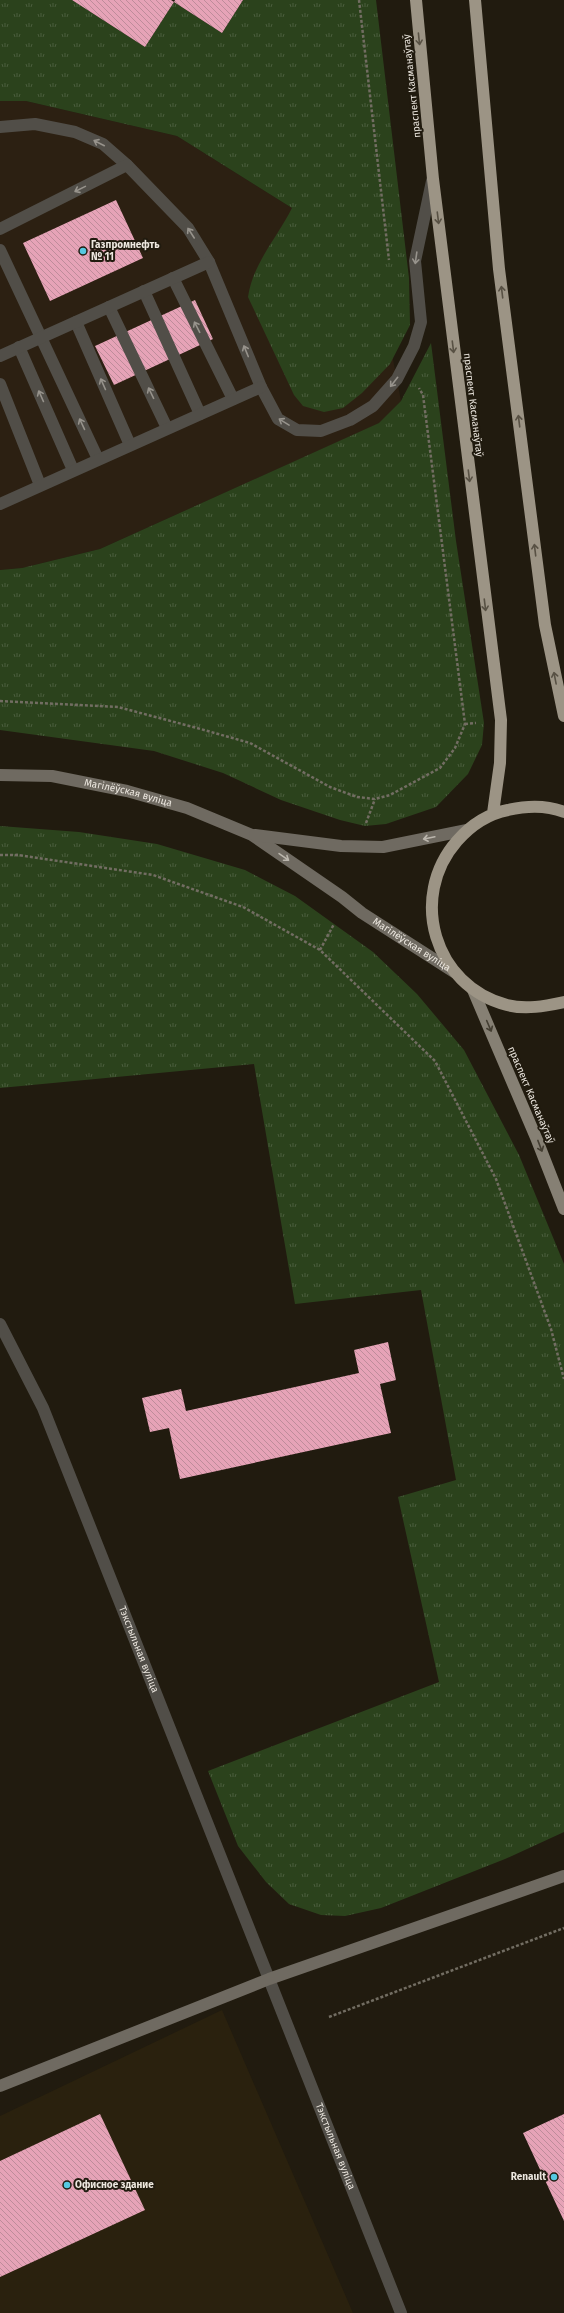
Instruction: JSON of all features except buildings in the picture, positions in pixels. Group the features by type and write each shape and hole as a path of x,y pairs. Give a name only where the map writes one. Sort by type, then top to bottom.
{"highway":[{"name":"праспект Касманаўтаў","path":"416,0 433,179 501,720 500,763 493,813"},
{"path":"475,0 499,269 545,625 564,716"},
{"name":"праспект Касманаўтаў","path":"564,812 557,809 524,806 493,813 467,830 446,853 434,882 431,914 438,945 454,972 473,990 507,1005 539,1008 564,1002"}],"main road":[{"name":"праспект Касманаўтаў","path":"473,990 537,1140 564,1209"}],"street":[{"path":"0,127 35,124 75,132 103,144 127,165 188,228 210,262 261,387 278,419 297,430 321,431 350,420 373,406 397,379 414,346 421,322 415,261 433,179"},
{"path":"0,229 127,165"},
{"path":"0,250 98,459"},
{"path":"0,356 210,262"},
{"path":"173,278 233,399"},
{"path":"144,291 200,414"},
{"path":"109,307 167,428"},
{"path":"76,322 130,445"},
{"path":"19,347 73,470"},
{"path":"0,384 40,485"},
{"path":"0,504 261,387"},
{"name":"Магілёўская вуліца","path":"0,775 52,776 127,790 187,808 252,834 342,897 362,913 454,972"},
{"name":"Магілёўская вуліца","path":"252,834 341,846 383,847 467,830"},
{"name":"Тэкстыльная вуліца","path":"0,1324 43,1408 401,2313"},
{"path":"0,2086 269,1979 564,1876"}],"path":[{"path":"359,0 390,267"},
{"path":"0,701 118,707 175,722 250,743 330,787 357,797 374,799 390,795 440,768 455,748 465,724 423,395 417,383"},
{"path":"465,724 478,723"},
{"path":"365,826 374,799"},
{"path":"0,855 18,855 153,875 243,907 320,950 435,1061 496,1179 551,1329 564,1379"},
{"path":"320,950 334,924"},
{"path":"329,2017 564,1928"}],"shaded area":[{"path":"0,101 26,101 177,136 292,208 391,349 401,401 380,423 100,549 22,568 0,570"},
{"path":"222,2010 353,2313 0,2313 0,2116"}],"green space":[{"path":"0,0 72,0 145,47 174,2 222,33 243,0 376,0 409,278 410,325 390,364 362,393 343,408 324,412 303,406 294,395 248,297 260,262 292,208 177,136 26,101 0,101"},
{"path":"431,343 456,541 484,723 482,745 468,774 436,807 386,824 365,826 340,820 281,800 223,773 154,751 0,730 0,570 22,568 100,549 379,423 401,401"},
{"path":"0,826 79,832 157,844 245,870 295,896 373,952 417,994 464,1050 519,1155 564,1264 564,1832 505,1859 381,1908 345,1916 321,1915 289,1904 266,1882 238,1846 208,1771 439,1682 398,1497 456,1480 421,1290 295,1304 254,1064 0,1088"}],"place":[{"name":"Газпромнефть № 11","path":"83,251"},
{"name":"Renault","path":"554,2177"},
{"name":"Офисное здание","path":"67,2185"}]}
